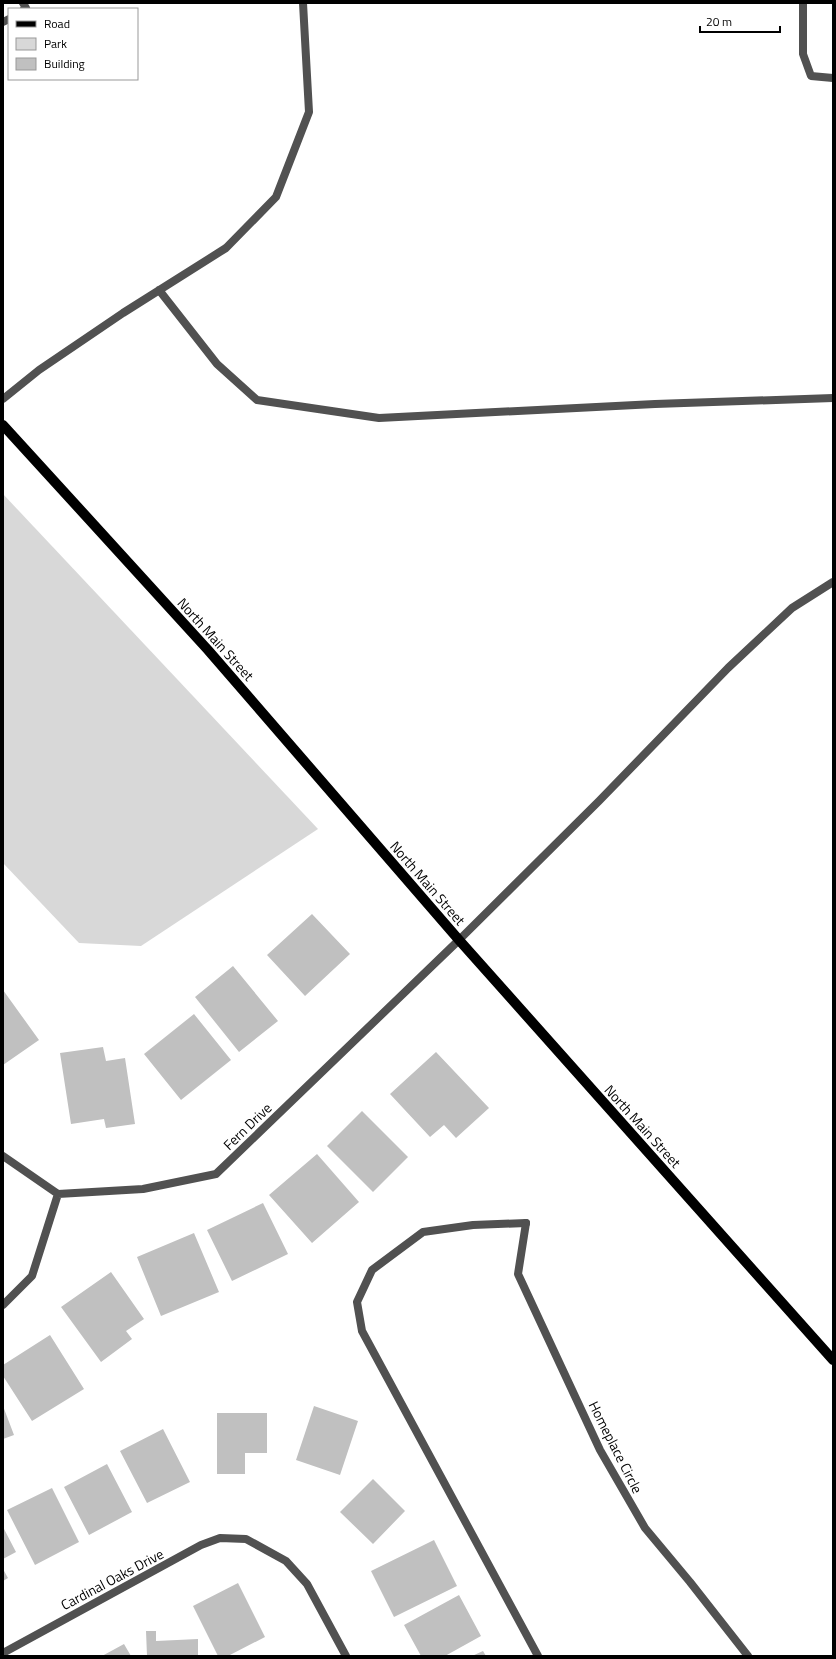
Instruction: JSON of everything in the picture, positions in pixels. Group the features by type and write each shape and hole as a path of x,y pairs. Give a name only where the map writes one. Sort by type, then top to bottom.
{"main road":[{"name":"North Main Street","path":"3,425 208,650 459,940 833,1360"}],"street":[{"path":"3,399 39,370 159,290 226,248 276,198 309,112 303,3"},
{"path":"803,3 803,54 811,76 833,78"},
{"path":"159,290 217,364 257,400 379,418 655,404 833,398"},
{"name":"Fern Drive","path":"58,1194 142,1189 216,1174 459,940 598,802 728,668 792,608 833,582"},
{"path":"3,1156 58,1194 32,1276 3,1305"},
{"name":"Homeplace Circle","path":"538,1656 362,1331 356,1302 372,1270 424,1232 473,1225 526,1223 518,1274 600,1450 644,1528 690,1582 748,1656"},
{"name":"Cardinal Oaks Drive","path":"3,1652 201,1545 220,1538 246,1538 286,1561 307,1584 346,1656"}],"green space":[{"path":"3,494 318,829 141,946 79,943 3,863"}],"building":[{"path":"312,914 350,954 305,996 267,955"},
{"path":"233,966 278,1021 239,1052 195,997"},
{"path":"3,990 39,1040 3,1065"},
{"path":"194,1014 231,1060 181,1100 144,1054"},
{"path":"103,1047 106,1061 125,1058 135,1124 106,1128 104,1119 71,1124 60,1053"},
{"path":"436,1052 489,1108 456,1138 444,1125 430,1137 390,1094"},
{"path":"362,1111 408,1157 373,1192 327,1146"},
{"path":"317,1154 359,1202 312,1243 269,1195"},
{"path":"263,1203 288,1254 232,1281 207,1230"},
{"path":"194,1233 219,1292 161,1316 137,1257"},
{"path":"111,1272 144,1319 126,1331 132,1339 101,1362 61,1307"},
{"path":"50,1335 84,1389 32,1421 3,1376 3,1365"},
{"path":"3,1406 14,1435 3,1439"},
{"path":"314,1406 358,1421 340,1475 296,1460"},
{"path":"217,1413 267,1413 267,1453 245,1453 245,1474 217,1474"},
{"path":"163,1429 190,1482 147,1503 120,1451"},
{"path":"107,1464 132,1512 89,1535 64,1487"},
{"path":"373,1479 405,1511 373,1544 340,1512"},
{"path":"52,1488 79,1542 35,1565 7,1510"},
{"path":"3,1527 16,1552 3,1559"},
{"path":"434,1540 457,1586 394,1617 371,1571"},
{"path":"3,1569 8,1578 3,1581"},
{"path":"238,1583 265,1637 228,1656 218,1656 193,1606"},
{"path":"459,1595 481,1636 445,1656 421,1656 404,1625"},
{"path":"146,1631 156,1631 156,1641 198,1639 198,1656 147,1656"},
{"path":"124,1644 131,1656 102,1656"},
{"path":"483,1651 486,1656 472,1656"}]}
